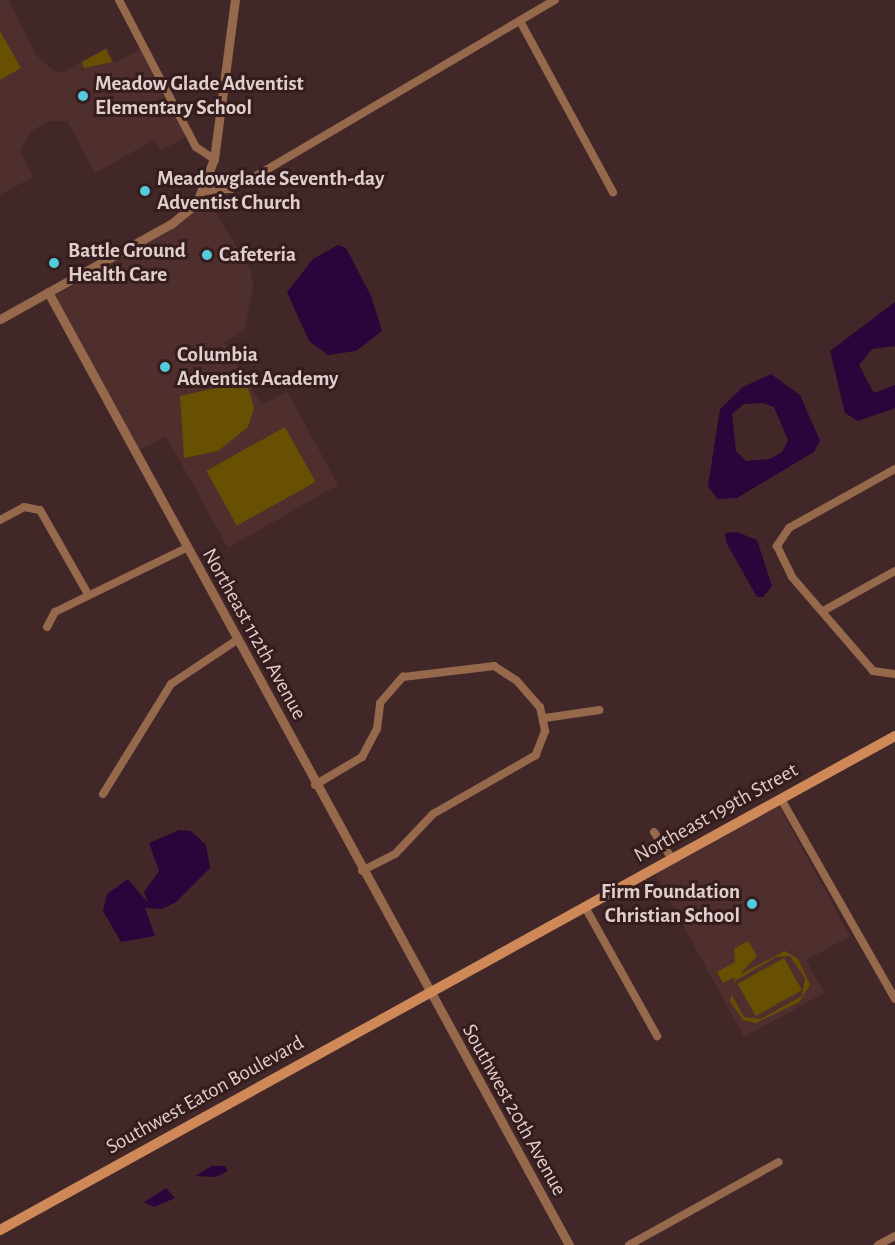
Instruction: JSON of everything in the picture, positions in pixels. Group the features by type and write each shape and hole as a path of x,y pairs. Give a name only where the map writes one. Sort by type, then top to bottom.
{"main road":[{"name":"Northeast 199th Street","path":"428,993 895,736"},
{"name":"Southwest Eaton Boulevard","path":"0,1230 428,993"}],"street":[{"path":"119,0 196,147 214,159"},
{"path":"0,319 178,220 206,191 214,159 235,0"},
{"path":"206,191 231,189 261,173 555,0"},
{"path":"520,21 614,192"},
{"name":"Northeast 112th Avenue","path":"48,292 428,993"},
{"path":"895,469 789,528 778,542 782,562 873,671 885,676 895,674"},
{"path":"0,520 35,507 44,515 88,594"},
{"path":"47,627 55,612 186,548"},
{"path":"822,611 895,571"},
{"path":"103,794 171,684 237,640"},
{"path":"315,785 362,757 377,729 380,703 393,683 417,673 494,666 517,681 545,718"},
{"path":"545,718 599,710"},
{"path":"362,871 395,854 433,814 536,755 545,718"},
{"path":"782,799 895,999"},
{"path":"654,832 672,859"},
{"path":"585,907 657,1036"},
{"name":"Southwest 20th Avenue","path":"428,993 569,1245"},
{"path":"629,1245 779,1162"},
{"path":"878,1245 895,1236"}],"shaded area":[{"name":"Meadow Glade Adventist Elementary School","path":"0,0 9,0 37,56 54,71 63,72 107,47 115,63 141,49 187,136 161,151 154,140 95,173 67,121 49,121 33,130 20,149 33,177 0,195"},
{"path":"0,31 21,68 0,80"},
{"path":"106,49 112,62 84,68 82,62"},
{"name":"Columbia Adventist Academy","path":"208,200 251,271 253,287 245,329 224,343 262,405 287,391 338,485 228,548 166,436 137,451 55,296 179,223"},
{"path":"338,245 346,248 371,296 382,331 356,351 328,355 309,341 287,292 313,259"},
{"path":"895,302 895,346 872,349 859,365 874,393 895,385 895,408 858,421 845,413 830,351"},
{"path":"771,374 800,395 820,441 814,452 737,498 717,499 708,486 720,409 743,387","holes":["763,403 774,407 788,440 782,452 770,459 746,461 736,451 732,414 744,404"]},
{"path":"246,381 254,408 248,427 218,451 184,458 180,396"},
{"path":"285,427 316,482 237,526 206,471"},
{"path":"737,532 757,540 772,586 763,597 757,597 727,544 725,533"},
{"name":"Firm Foundation Christian School","path":"778,804 850,936 806,960 824,993 744,1037 654,872"},
{"path":"179,830 191,831 206,845 210,868 176,902 162,909 145,908 155,936 121,942 103,911 107,894 128,879 148,903 144,892 159,871 149,843"},
{"path":"748,941 757,956 739,975 785,951 798,959 810,985 799,1002 756,1023 743,1020 730,1001 731,995 744,1017 761,1019 802,996 805,978 790,956 776,957 735,981 732,989 735,977 723,983 717,972 735,962 734,949"},
{"path":"784,958 802,990 756,1016 738,984"},
{"path":"212,1166 225,1166 228,1171 216,1177 195,1176"},
{"path":"166,1188 175,1198 154,1207 144,1202"}],"place":[{"name":"Meadow Glade Adventist Elementary School","path":"83,96"},
{"name":"Meadowglade Seventh-day Adventist Church","path":"145,191"},
{"name":"Cafeteria","path":"207,255"},
{"name":"Battle Ground Health Care","path":"54,263"},
{"name":"Columbia Adventist Academy","path":"165,367"},
{"name":"Firm Foundation Christian School","path":"752,904"}]}
